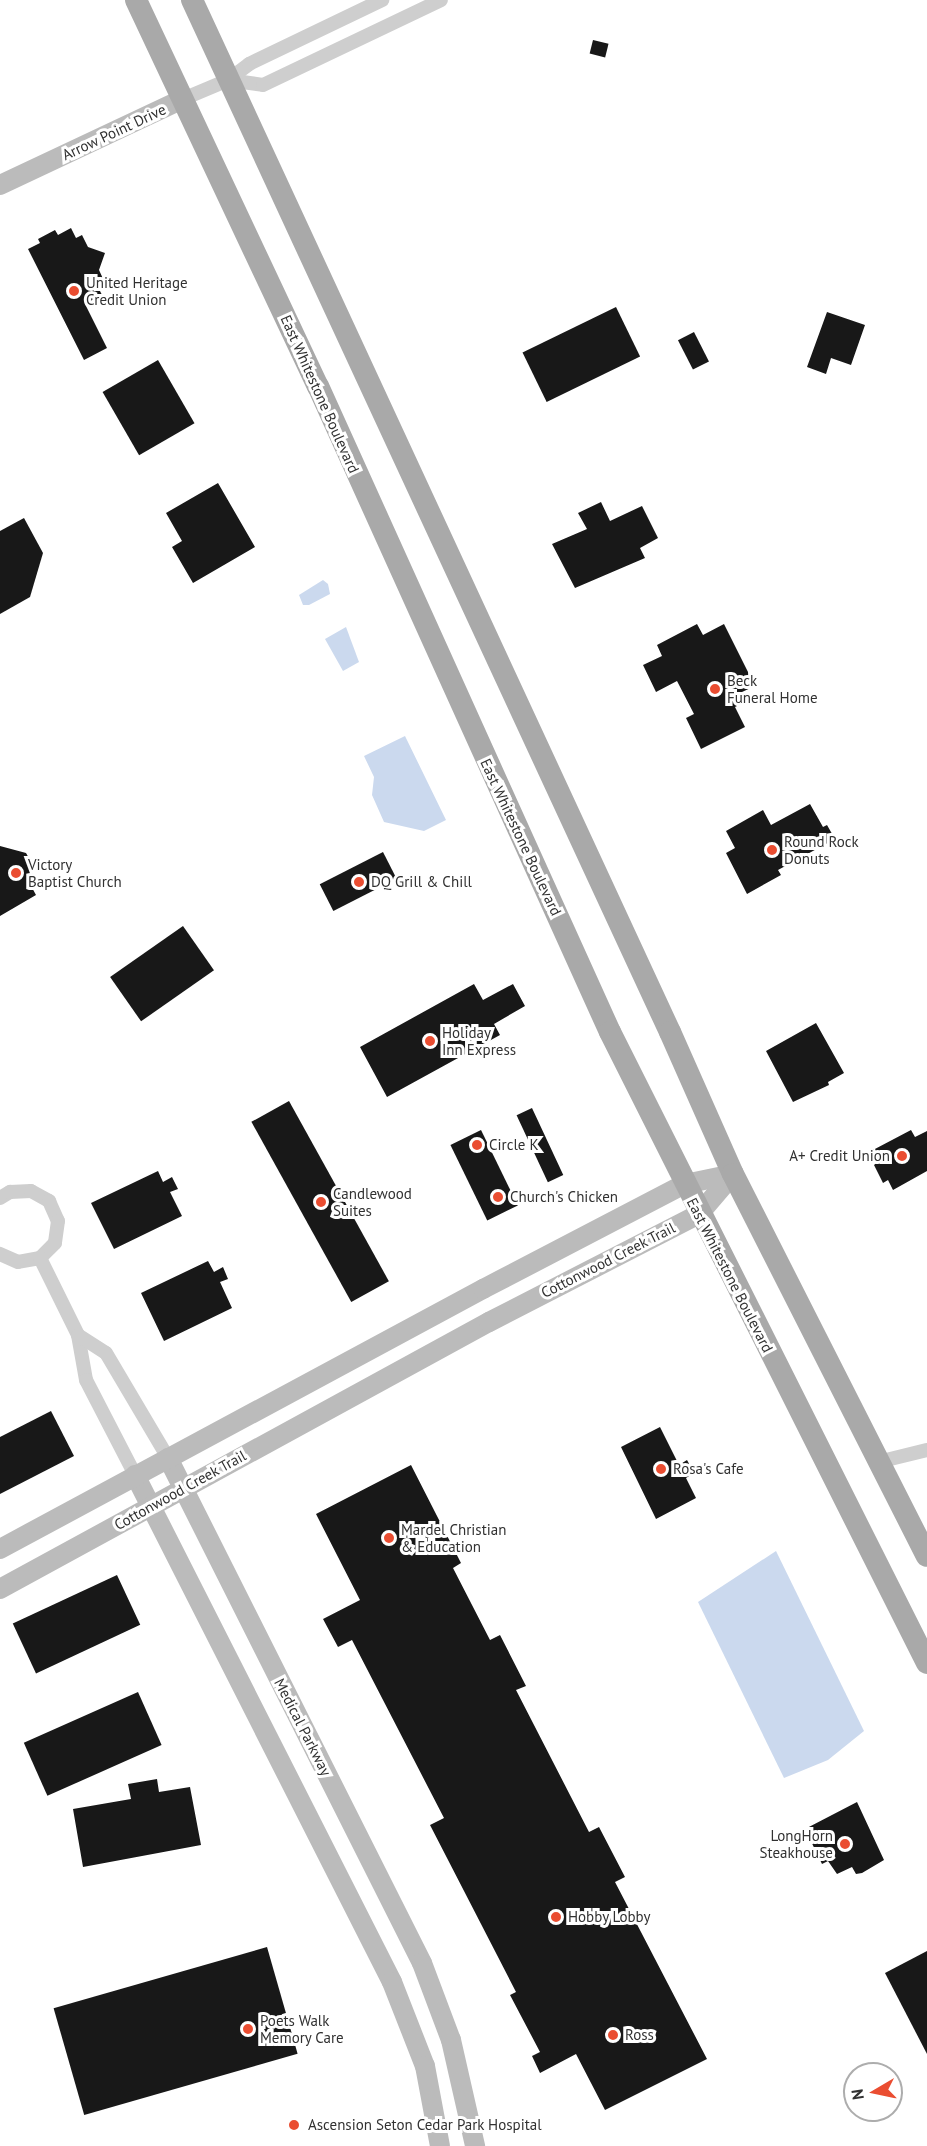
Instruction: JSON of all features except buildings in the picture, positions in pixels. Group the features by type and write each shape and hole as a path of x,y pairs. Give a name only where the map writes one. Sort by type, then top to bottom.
{"main road":[{"name":"East Whitestone Boulevard","path":"136,0 318,386 610,1032 699,1214 927,1664"},
{"path":"192,0 666,1022 733,1173 927,1556"}],"street":[{"name":"Arrow Point Drive","path":"0,185 228,80 249,64 382,0"},
{"path":"228,80 263,85 441,0"},
{"name":"Cottonwood Creek Trail","path":"0,1549 135,1475 685,1185 733,1173"},
{"name":"Cottonwood Creek Trail","path":"0,1589 489,1322 699,1214 733,1173"},
{"path":"0,1198 21,1190 31,1191 49,1202 58,1221 58,1232 54,1243 40,1258 18,1262 0,1254"},
{"path":"40,1258 78,1335 86,1380 360,1917 411,2026 424,2066 440,2146"},
{"name":"Medical Parkway","path":"78,1335 106,1353 168,1458 422,1963 451,2040 475,2146"},
{"path":"878,1462 927,1450"},
{"path":"360,1917 392,1903"}],"water":[{"path":"323,580 328,584 330,594 309,605 303,605 299,595"},
{"path":"346,627 359,662 343,671 325,639"},
{"path":"405,736 446,820 424,831 384,822 372,795 374,777 364,756"},
{"path":"776,1551 864,1731 828,1760 784,1778 698,1602"}],"place":[{"name":"United Heritage Credit Union","path":"74,291"},
{"name":"Beck Funeral Home","path":"715,689"},
{"name":"Round Rock Donuts","path":"772,850"},
{"name":"Victory Baptist Church","path":"16,873"},
{"name":"DQ Grill & Chill","path":"359,882"},
{"name":"Holiday Inn Express","path":"430,1041"},
{"name":"Circle K","path":"477,1145"},
{"name":"A+ Credit Union","path":"902,1156"},
{"name":"Church's Chicken","path":"498,1197"},
{"name":"Candlewood Suites","path":"321,1202"},
{"name":"Rosa's Cafe","path":"661,1469"},
{"name":"Mardel Christian & Education","path":"389,1538"},
{"name":"LongHorn Steakhouse","path":"845,1844"},
{"name":"Hobby Lobby","path":"556,1917"},
{"name":"Poets Walk Memory Care","path":"248,2029"},
{"name":"Ross","path":"613,2035"},
{"name":"Ascension Seton Cedar Park Hospital","path":"294,2125"}]}
